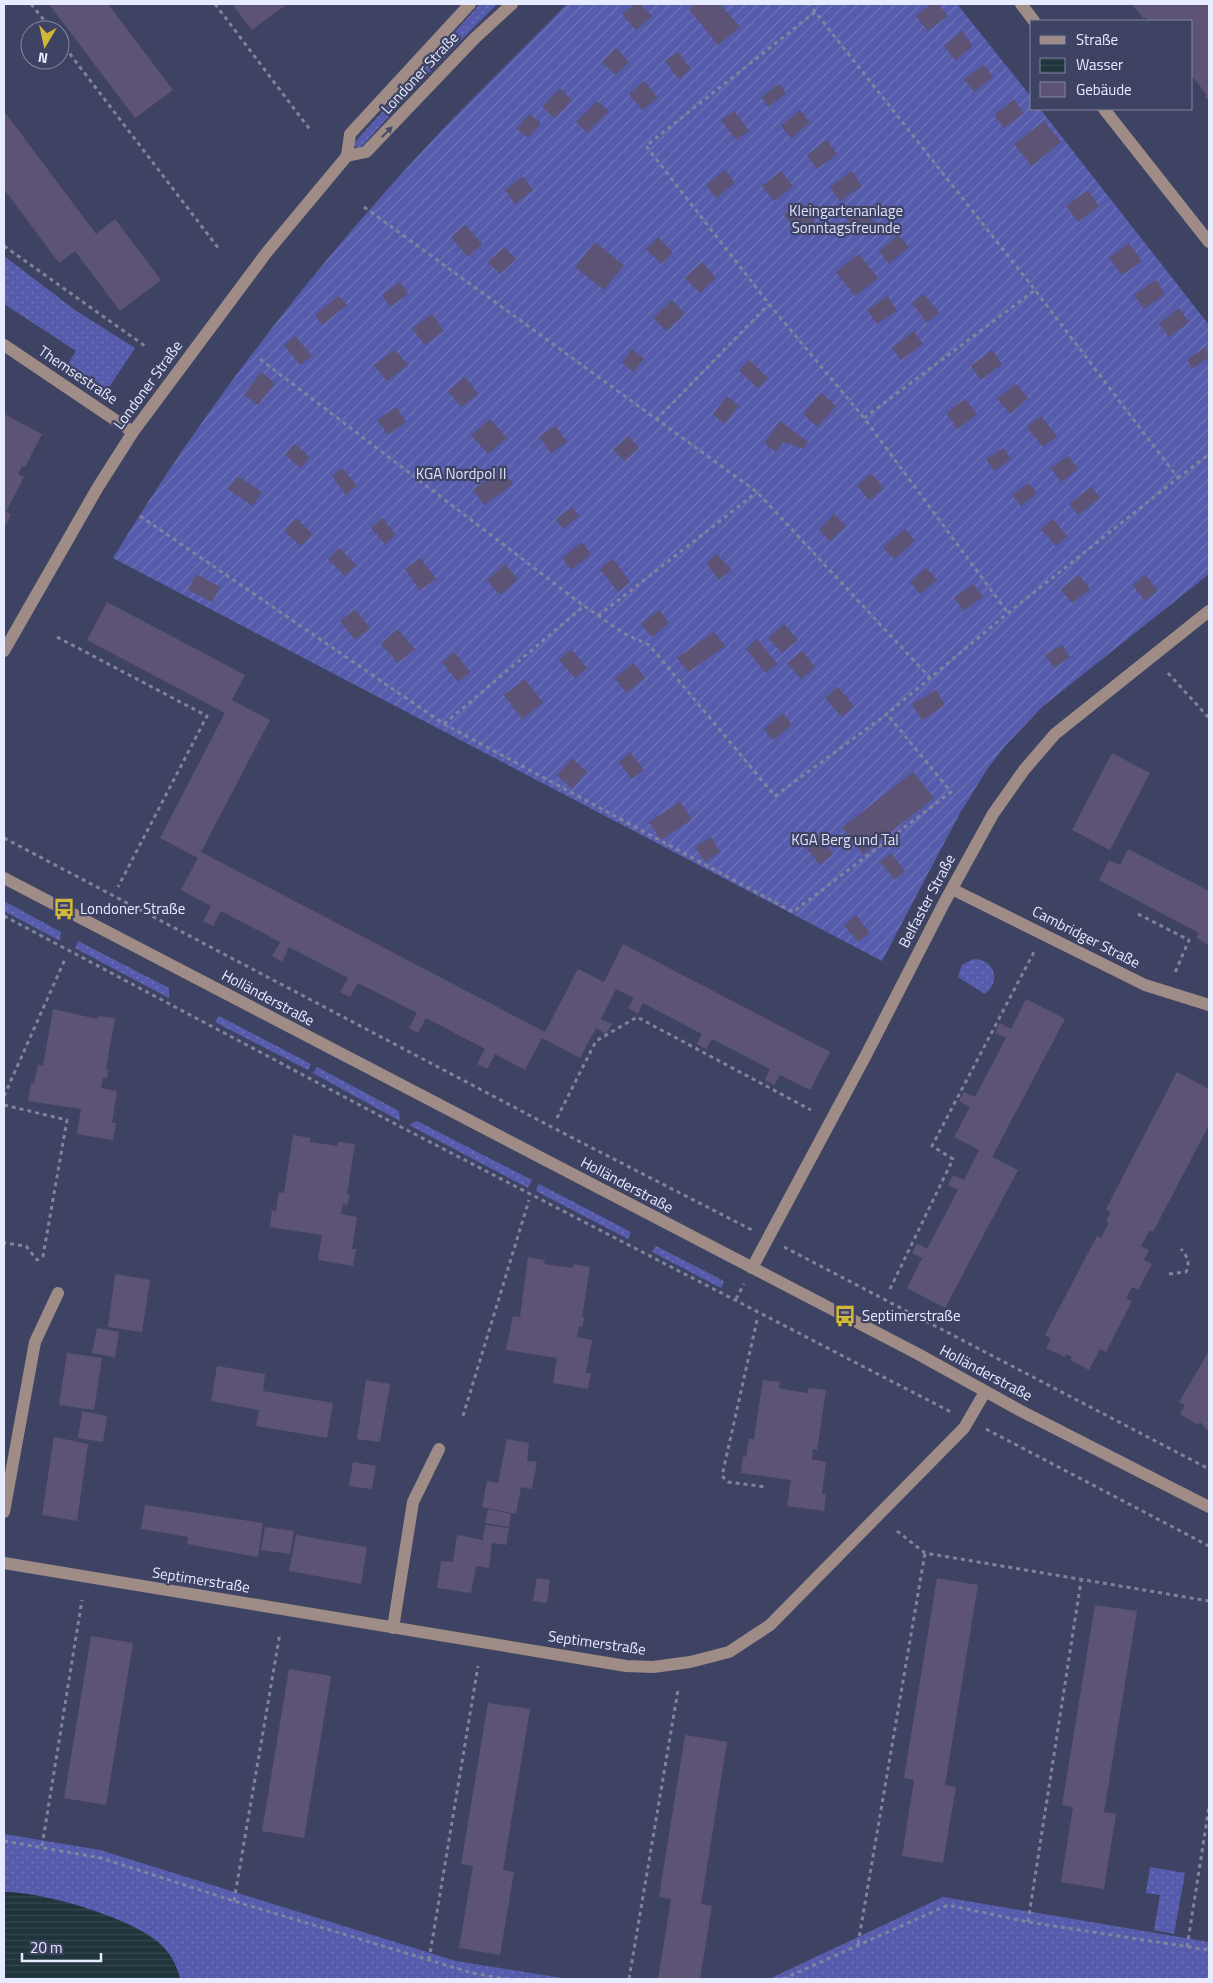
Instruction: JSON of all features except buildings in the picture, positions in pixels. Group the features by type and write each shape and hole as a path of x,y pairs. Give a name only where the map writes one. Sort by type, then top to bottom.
{"street":[{"name":"Londoner Straße","path":"4,651 98,487 134,432 267,252 347,156 350,134 426,48 470,4"},
{"name":"Londoner Straße","path":"347,156 366,152 476,38 512,4"},
{"path":"1020,4 1033,20"},
{"path":"1105,110 1209,242"},
{"name":"Themsestraße","path":"4,345 134,432"},
{"name":"Belfaster Straße","path":"752,1268 865,1057 952,888 993,814 1024,770 1055,734 1209,611"},
{"name":"Holländerstraße","path":"4,878 752,1268 985,1392 1209,1507"},
{"name":"Cambridger Straße","path":"952,888 1145,985 1209,1005"},
{"path":"4,1512 35,1342 58,1293"},
{"name":"Septimerstraße","path":"4,1563 626,1666 653,1667 690,1662 729,1652 777,1619 964,1428 985,1392"},
{"path":"393,1628 413,1502 439,1449"}],"path":[{"path":"32,4 44,20"},
{"path":"215,4 311,131"},
{"path":"809,4 1035,290 1178,478"},
{"path":"816,12 646,146 769,304 864,418 1008,613"},
{"path":"70,54 219,249"},
{"path":"364,207 757,492 930,679"},
{"path":"4,246 145,346"},
{"path":"864,418 1035,290"},
{"path":"656,420 769,304"},
{"path":"260,359 584,606 625,634 649,645 775,796 887,714 1008,613 1209,454"},
{"path":"598,616 757,492"},
{"path":"140,516 444,724 793,912 951,792 887,714"},
{"path":"444,724 584,606"},
{"path":"57,637 207,716 118,887"},
{"path":"1168,673 1209,718"},
{"path":"4,838 556,1129 750,1228"},
{"path":"1138,914 1189,940 1174,975"},
{"path":"4,916 401,1128 954,1413"},
{"path":"890,1289 954,1159 932,1146 1034,952"},
{"path":"4,1096 66,957"},
{"path":"557,1118 596,1041 637,1017 811,1110"},
{"path":"4,1105 67,1120 43,1256 37,1260 26,1246 4,1243"},
{"path":"464,1416 529,1200"},
{"path":"789,1249 1209,1469"},
{"path":"1169,1274 1176,1275 1186,1272 1189,1266 1182,1249"},
{"path":"757,1320 722,1476 728,1482 766,1487"},
{"path":"988,1430 1209,1546"},
{"path":"898,1531 924,1553 1081,1581 1209,1601"},
{"path":"858,1945 924,1553"},
{"path":"1028,1922 1081,1581"},
{"path":"42,1846 82,1600"},
{"path":"234,1901 280,1633"},
{"path":"429,1960 478,1666"},
{"path":"629,1979 678,1690"},
{"path":"1187,1947 1209,1807"},
{"path":"4,1841 42,1846 101,1858 234,1901 472,1973 506,1979"},
{"path":"783,1979 948,1905 1028,1922 1209,1950"}],"green space":[{"path":"480,4 497,4 426,76 362,146 359,148 354,146 354,143"},
{"path":"567,4 957,4 1030,95 1030,110 1041,110 1209,325 1209,574 1042,707 1006,745 988,768 960,813 882,961 113,558 186,445 266,335 308,282 396,179 473,98"},
{"path":"4,256 75,310 135,348 104,395 65,369 76,351 4,304"},
{"path":"4,901 61,932 60,941 4,911"},
{"path":"78,941 169,988 169,998 75,948"},
{"path":"973,959 986,962 993,971 993,983 985,994 958,977 962,965"},
{"path":"219,1016 311,1064 308,1070 215,1022"},
{"path":"317,1067 399,1111 400,1121 313,1073"},
{"path":"417,1121 532,1180 528,1188 409,1125"},
{"path":"539,1184 631,1232 628,1239 536,1191"},
{"path":"656,1246 724,1281 721,1288 652,1252"},
{"path":"4,1834 100,1850 456,1961 568,1979 180,1979 173,1960 167,1951 146,1934 128,1925 108,1916 62,1902 20,1893 4,1892"},
{"path":"1150,1867 1185,1873 1174,1934 1154,1930 1160,1895 1146,1893"},
{"path":"943,1897 1209,1942 1209,1979 769,1979"}],"water":[{"path":"4,1892 41,1896 63,1901 128,1924 145,1933 163,1947 175,1964 180,1979 4,1979"}],"place":[{"name":"Londoner Straße","path":"64,909"},
{"name":"Septimerstraße","path":"845,1316"}],"park label":[{"name":"Kleingartenanlage Sonntagsfreunde","path":"846,220"},
{"name":"KGA Nordpol II","path":"461,474"},
{"name":"KGA Berg und Tal","path":"845,840"}]}
